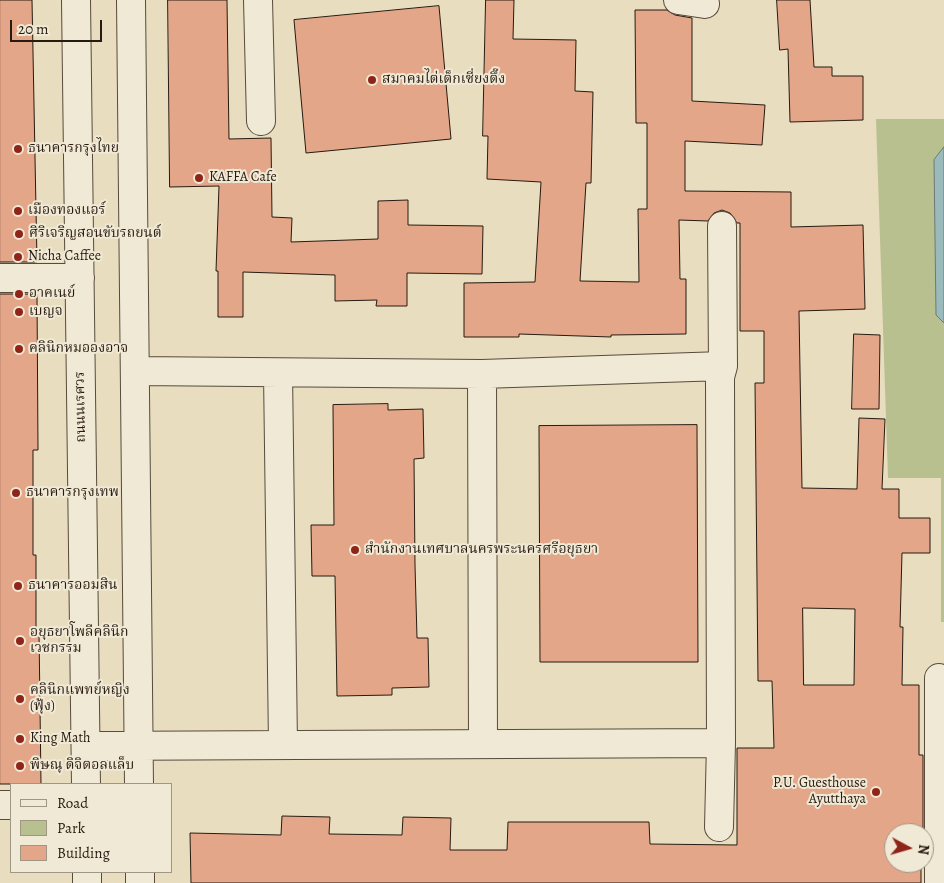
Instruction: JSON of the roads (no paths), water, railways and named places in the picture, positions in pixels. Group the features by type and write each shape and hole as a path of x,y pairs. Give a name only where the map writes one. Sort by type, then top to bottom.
{"street":[{"name":"ถนนนเรศวร","path":"76,0 86,783"},
{"path":"131,0 139,783"},
{"path":"258,0 261,121"},
{"path":"678,0 706,4"},
{"path":"718,828 721,743 720,377 723,366 722,226"},
{"path":"0,278 80,278"},
{"path":"135,371 482,374 723,366"},
{"path":"278,373 283,745"},
{"path":"482,374 483,744"},
{"path":"938,678 941,786 939,883"},
{"path":"86,746 721,743"}],"water":[{"path":"944,147 944,323 936,315 934,160"}],"place":[{"name":"สมาคมไต่เต็กเซี่ยงตึ๊ง","path":"372,80"},
{"name":"ธนาคารกรุงไทย","path":"18,149"},
{"name":"KAFFA Cafe","path":"199,178"},
{"name":"เมืองทองแอร์","path":"18,211"},
{"name":"ศิริเจริญสอนขับรถยนต์","path":"19,234"},
{"name":"Nicha Caffee","path":"18,257"},
{"name":"อาคเนย์","path":"19,294"},
{"name":"เบญจ","path":"19,312"},
{"name":"คลินิกหมอองอาจ","path":"19,349"},
{"name":"ธนาคารกรุงเทพ","path":"16,493"},
{"name":"สำนักงานเทศบาลนครพระนครศรีอยุธยา","path":"355,550"},
{"name":"ธนาคารออมสิน","path":"18,586"},
{"name":"อยุธยาโพลีคลินิก เวชกรรม","path":"20,641"},
{"name":"คลินิกแพทย์หญิง (ฟุ้ง)","path":"20,699"},
{"name":"King Math","path":"20,739"},
{"name":"พิษณุ ดิจิตอลแล็บ","path":"20,766"},
{"name":"P.U. Guesthouse Ayutthaya","path":"876,792"}]}
